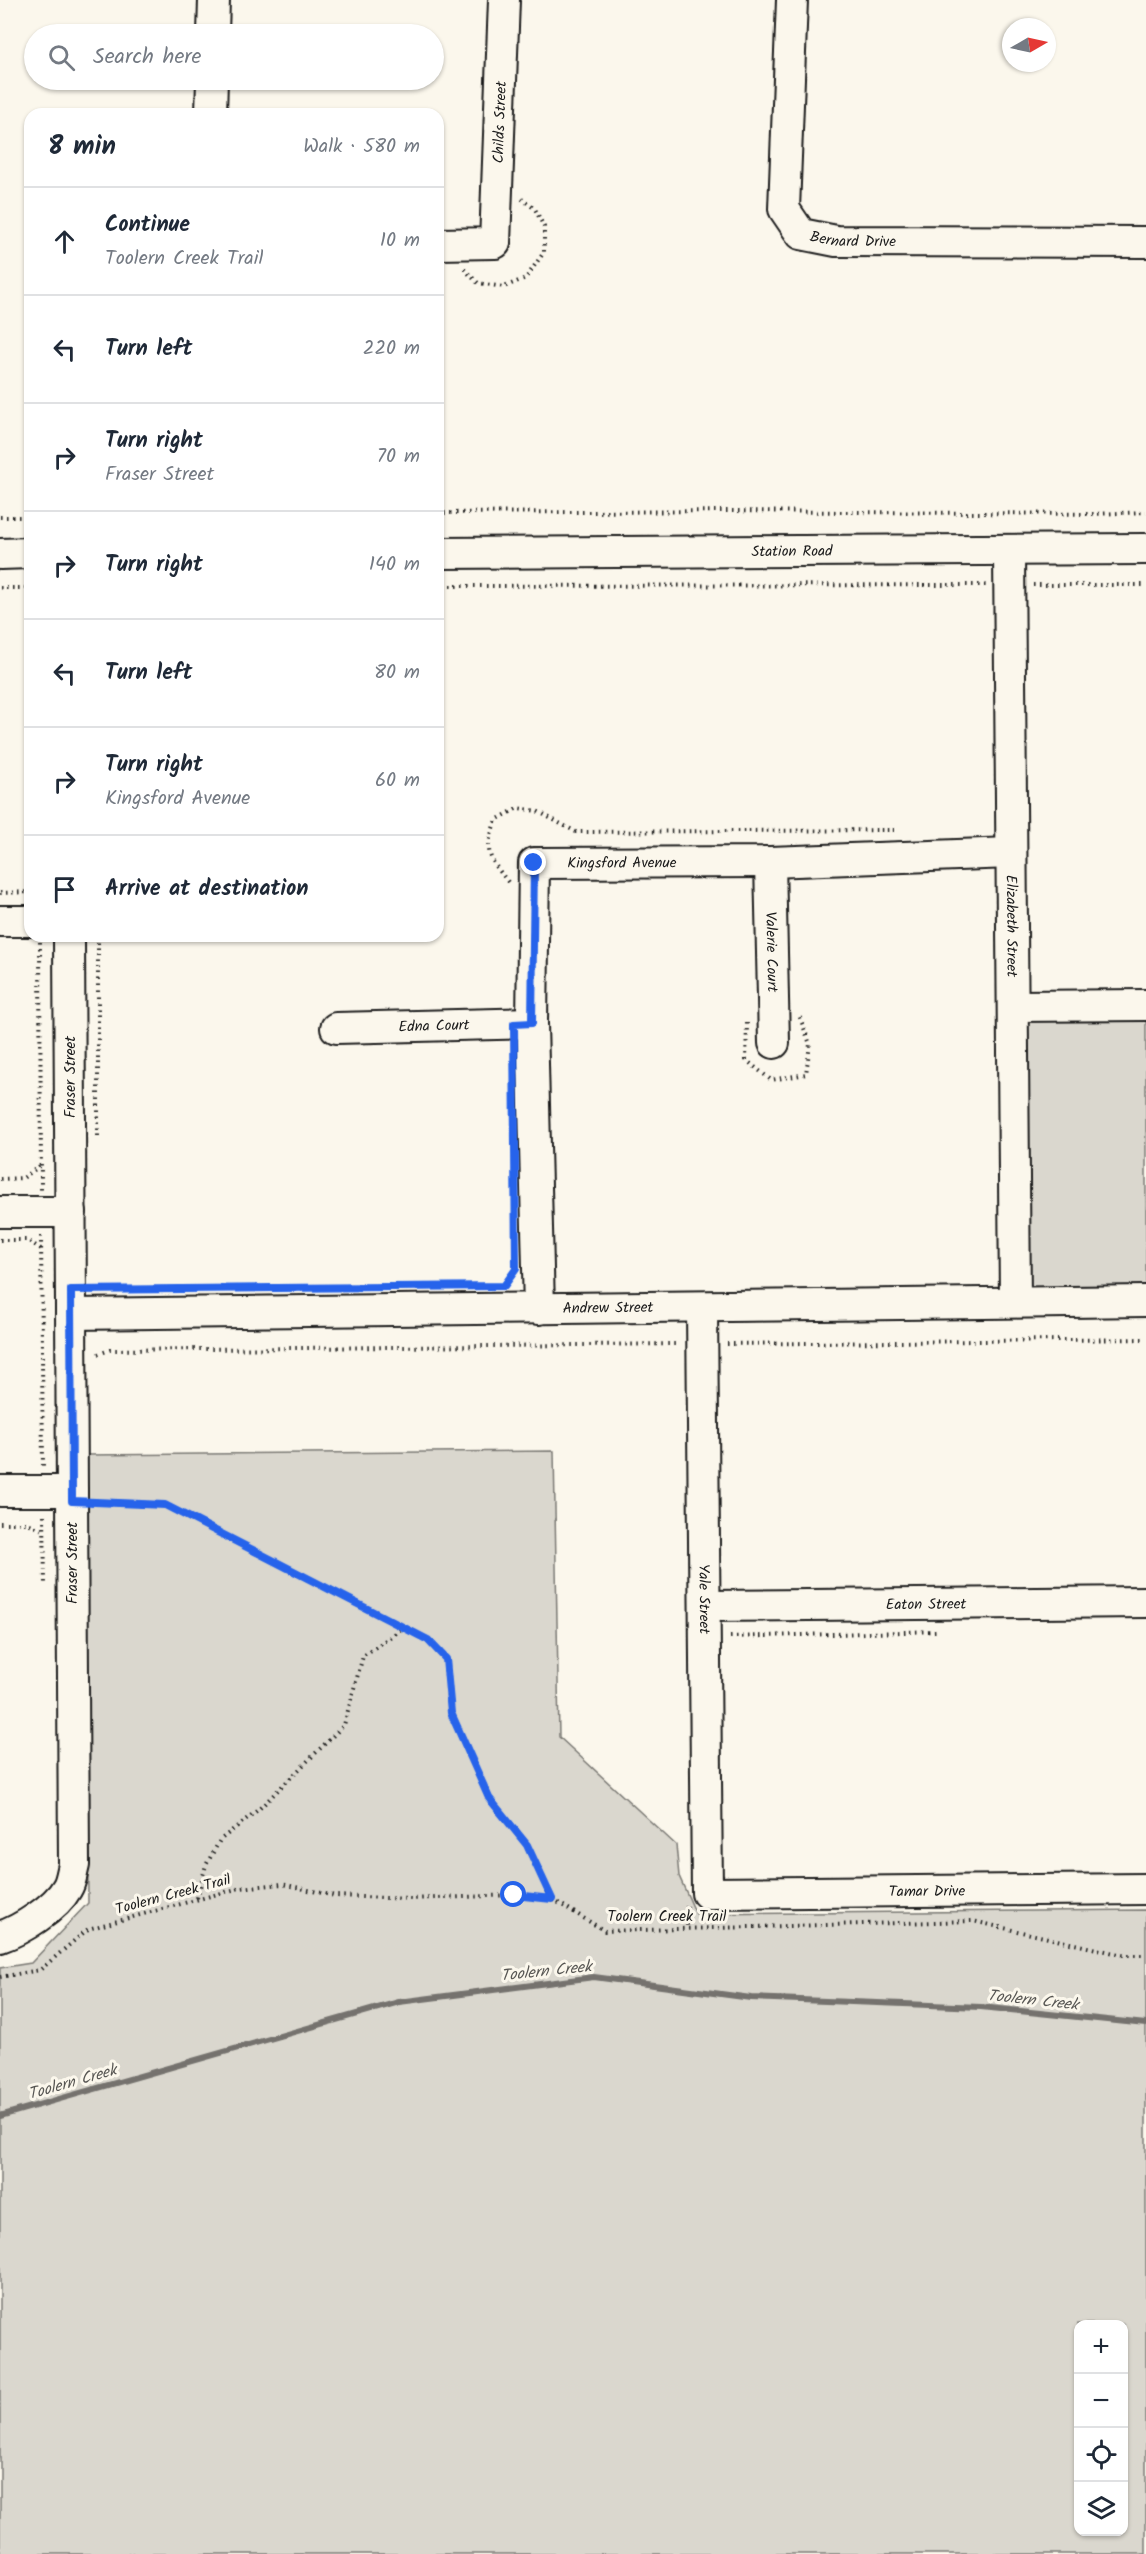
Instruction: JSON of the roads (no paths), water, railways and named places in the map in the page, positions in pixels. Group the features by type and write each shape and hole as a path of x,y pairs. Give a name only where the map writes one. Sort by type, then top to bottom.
{"street":[{"path":"213,24 214,0"},
{"name":"Childs Street","path":"444,244 495,243 504,0"},
{"name":"Bernard Drive","path":"792,0 784,209 801,234 836,241 1146,242"},
{"path":"210,108 211,90"},
{"name":"Station Road","path":"444,553 1146,549"},
{"name":"Elizabeth Street","path":"1009,551 994,587 1011,853 1015,1302"},
{"path":"0,554 24,553"},
{"name":"Kingsford Avenue","path":"539,1309 532,1023 534,863 770,862 1011,853"},
{"name":"Valerie Court","path":"770,862 774,1043"},
{"path":"0,921 24,921"},
{"name":"Fraser Street","path":"0,1937 14,1932 45,1912 67,1888 74,1865 62,1494 71,1302 69,942"},
{"path":"1014,1006 1146,1005"},
{"name":"Edna Court","path":"336,1028 532,1023"},
{"path":"0,1212 71,1212"},
{"name":"Andrew Street","path":"71,1302 539,1309 1146,1301"},
{"name":"Yale Street","path":"702,1307 719,1346 707,1893"},
{"path":"0,1491 62,1494"},
{"name":"Eaton Street","path":"714,1606 1146,1602"},
{"name":"Tamar Drive","path":"707,1893 1146,1889"}],"waterway":[{"name":"Toolern Creek","path":"0,2116 399,2002 594,1977 751,1998 981,2007 1146,2024"}]}
